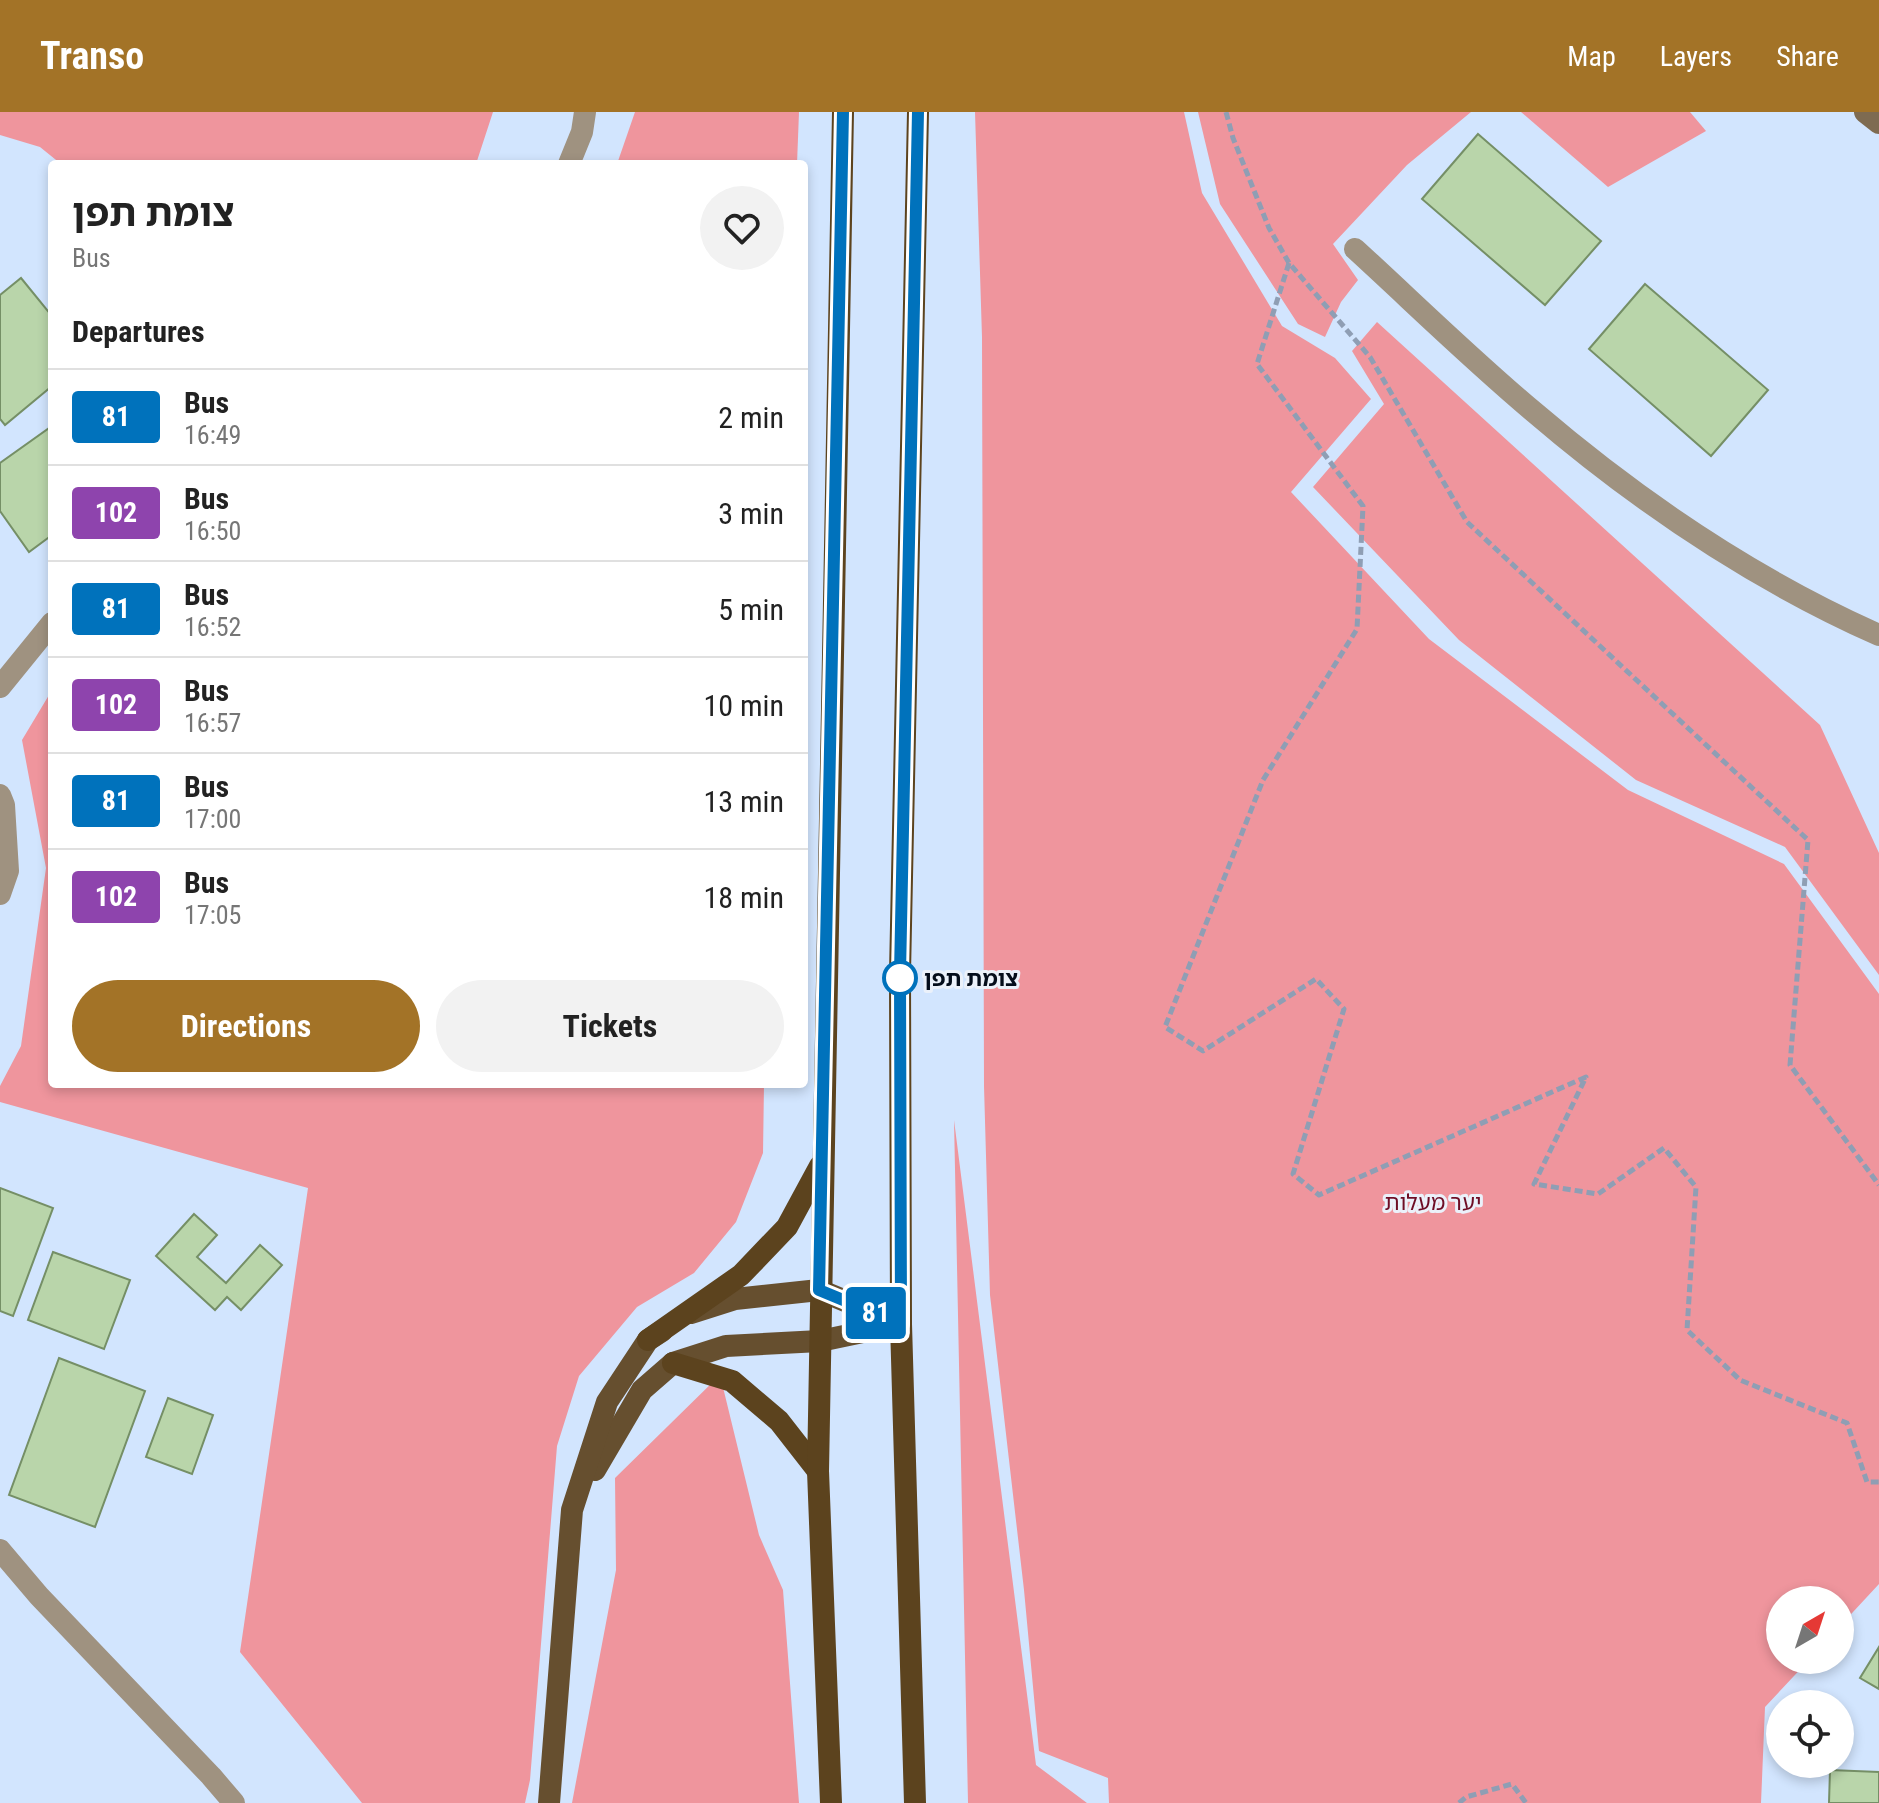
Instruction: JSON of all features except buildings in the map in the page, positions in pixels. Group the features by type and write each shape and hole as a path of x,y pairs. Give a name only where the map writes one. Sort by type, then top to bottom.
{"highway":[{"path":"831,1803 818,1471 819,1290 843,112"},
{"path":"915,1803 901,1324 900,973 918,112"},
{"path":"648,1340 741,1275 787,1227 822,1161"},
{"path":"673,1363 732,1381 779,1421 818,1471"}],"main road":[{"path":"1865,112 1879,123"},
{"path":"549,1803 572,1510 607,1402 648,1340 695,1311 735,1299 819,1290 901,1324"},
{"path":"572,1510 642,1390 673,1363 726,1346 820,1341 901,1324"}],"street":[{"path":"571,160 582,132 585,112"},
{"path":"1355,249 1531,410 1630,489 1732,558 1818,606 1879,635"},
{"path":"0,687 48,628"},
{"path":"0,795 4,805 8,871 0,894"},
{"path":"0,1550 39,1596 234,1803"}],"path":[{"path":"1226,112 1233,138 1269,228 1289,263 1370,357 1467,522 1808,840 1790,1065 1879,1185"},
{"path":"1289,263 1257,364 1363,506 1357,629 1263,780 1165,1027 1203,1051 1316,979 1344,1009 1293,1174 1319,1195 1586,1077 1534,1184 1598,1194 1664,1148 1696,1187 1687,1330 1740,1380 1847,1423 1867,1482 1879,1482"},
{"path":"1459,1803 1466,1797 1512,1784 1526,1803"}],"green space":[{"path":"0,112 493,112 477,160 56,160 40,147 0,135"},
{"path":"635,112 799,112 797,160 618,160"},
{"name":"יער מעלות","path":"975,112 1184,112 1202,193 1282,326 1335,358 1371,399 1291,492 1429,639 1628,790 1784,864 1879,994 1879,1584 1854,1611 1854,1586 1766,1586 1766,1674 1796,1674 1781,1690 1766,1690 1761,1803 1109,1803 1108,1778 1039,1751 990,1295 984,1086 982,337"},
{"path":"1198,112 1471,112 1407,165 1333,244 1358,280 1341,302 1325,337 1298,324 1220,204"},
{"path":"1521,112 1690,112 1706,131 1608,187"},
{"path":"1377,322 1820,725 1879,853 1879,975 1785,847 1636,780 1459,640 1313,487 1384,404 1352,351"},
{"path":"48,697 48,1088 764,1088 763,1153 736,1222 694,1273 637,1307 579,1376 557,1446 530,1780 525,1803 362,1803 240,1652 308,1188 0,1102 0,1086 21,1046 46,868 22,740"},
{"path":"954,1120 1036,1765 1087,1803 968,1803"},
{"path":"720,1375 759,1535 783,1590 799,1803 572,1803 616,1570 615,1478"}],"bus line":[{"name":"81","path":"843,112 819,1290 901,1324 900,973 918,112"}],"place":[{"name":"צומת תפן","path":"900,978"}]}
